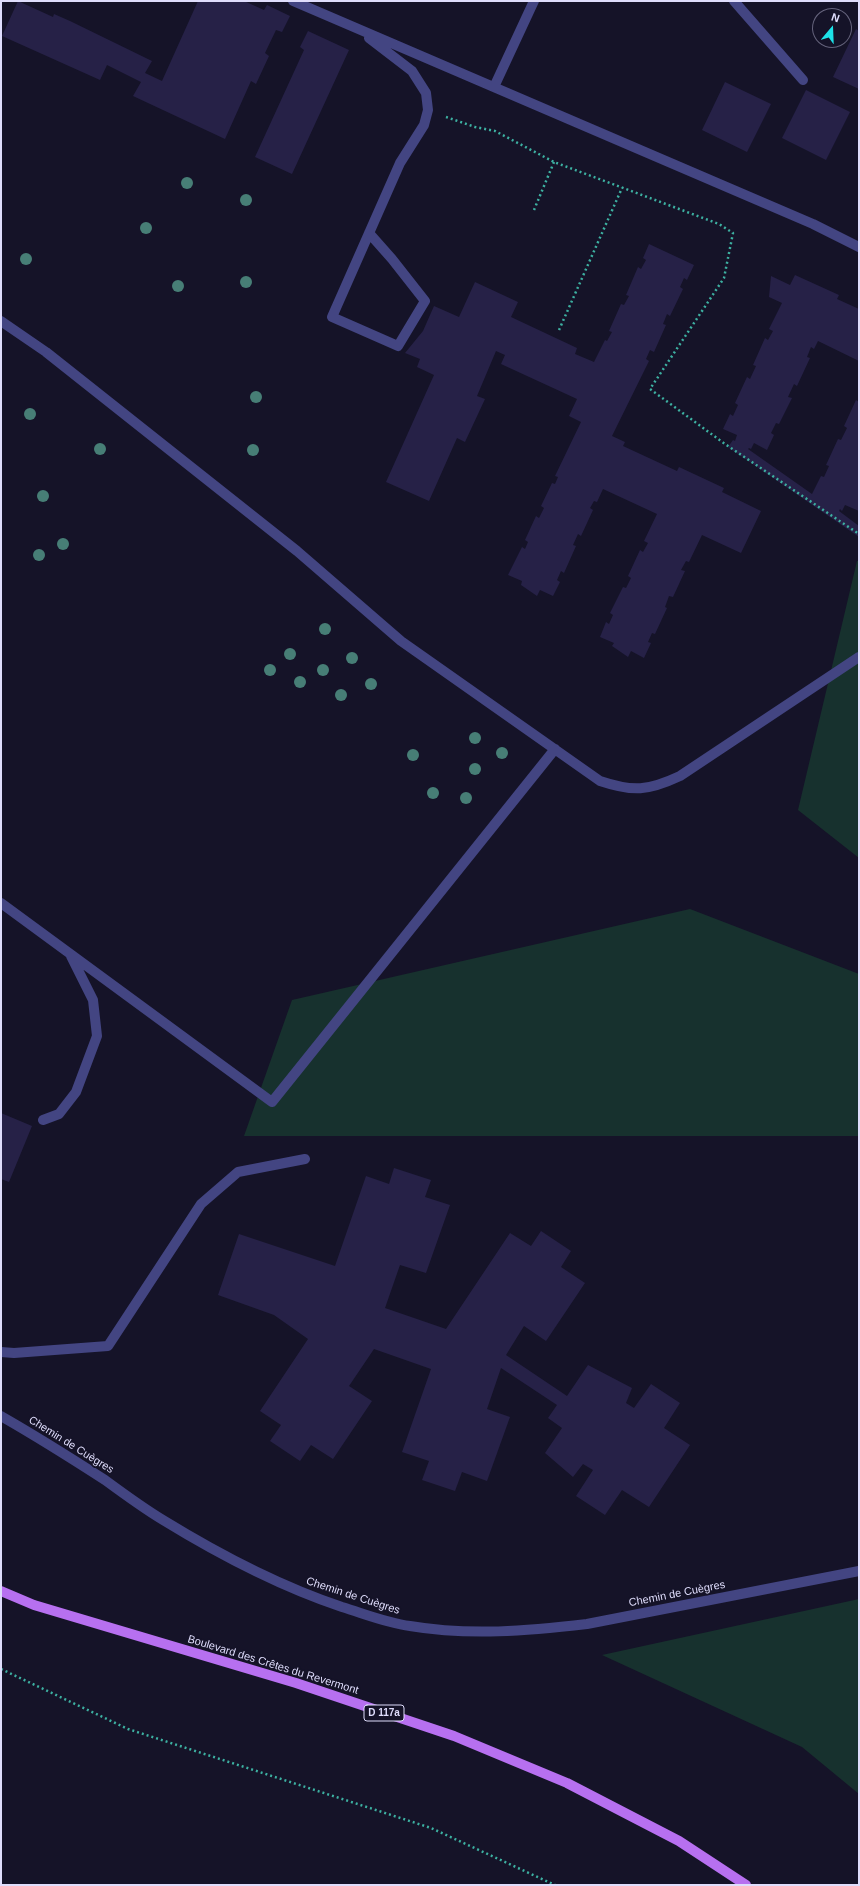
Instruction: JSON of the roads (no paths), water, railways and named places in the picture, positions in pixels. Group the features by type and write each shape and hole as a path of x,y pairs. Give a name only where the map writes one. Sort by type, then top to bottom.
{"main road":[{"name":"Boulevard des Crêtes du Revermont","path":"1,1591 34,1604 296,1683 454,1736 567,1783 679,1841 746,1885"}],"street":[{"path":"293,1 813,224 859,247"},
{"path":"494,87 534,1"},
{"path":"734,1 803,80"},
{"path":"356,29 412,71 426,93 428,110 424,125 400,162 369,233 332,318 398,346 425,301 392,259 369,233"},
{"path":"1,321 52,357 297,551 401,641 600,781 622,788 656,787 680,776 859,657"},
{"path":"1,903 272,1102 555,749"},
{"path":"43,1120 60,1114 76,1092 97,1036 93,1000 70,954"},
{"path":"1,1352 14,1353 108,1346 201,1204 238,1172 304,1159"},
{"name":"Chemin de Cuègres","path":"1,1416 103,1479 162,1520 275,1582 375,1618 409,1626 483,1632 542,1629 587,1624 859,1571"}]}
